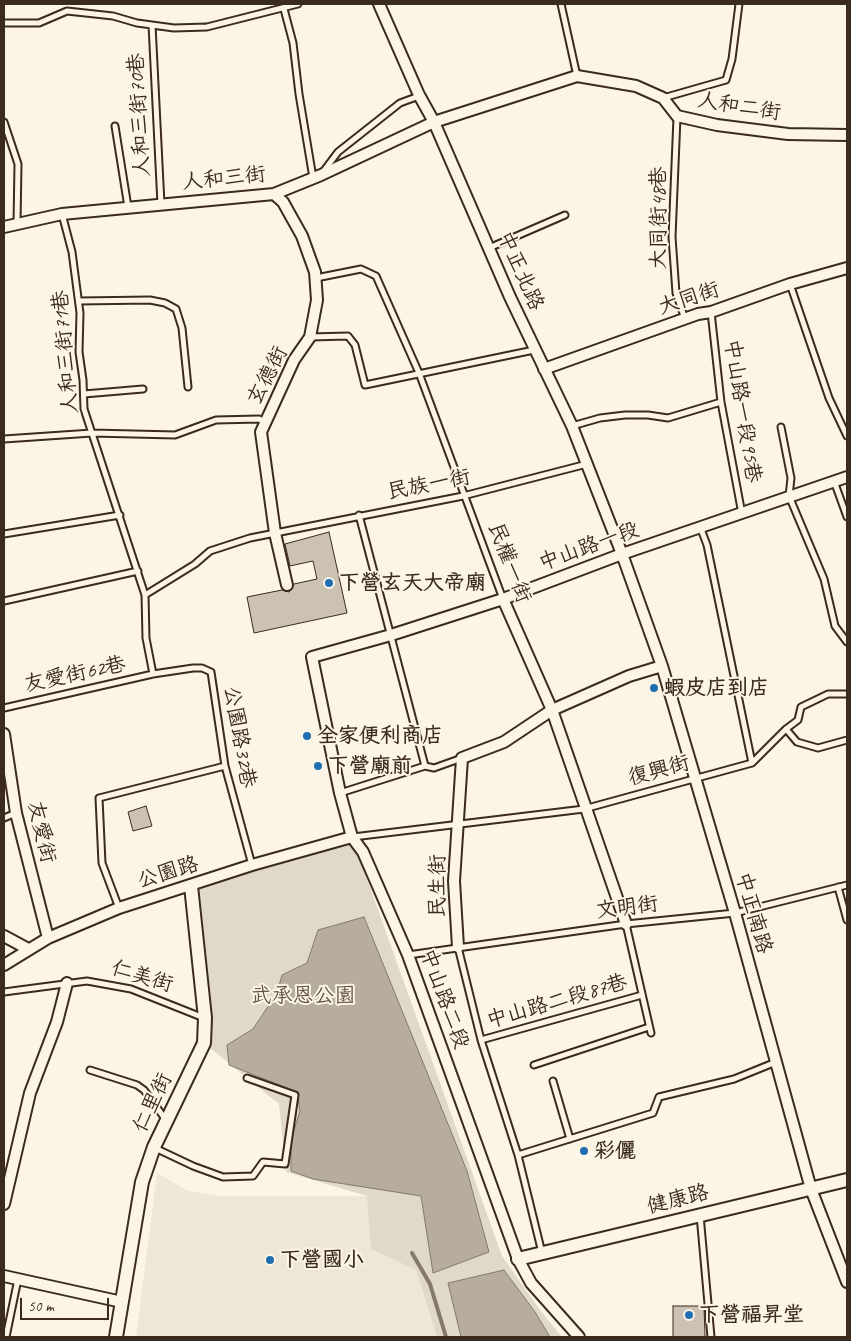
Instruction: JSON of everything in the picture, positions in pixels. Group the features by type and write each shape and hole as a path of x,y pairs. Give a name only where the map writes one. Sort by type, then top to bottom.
{"street":[{"name":"中正北路","path":"379,4 419,95 434,122 534,350 572,426 622,554"},
{"name":"人和二街","path":"434,122 577,76 636,86 663,98 678,116 717,125 788,134 847,134"},
{"name":"人和三街","path":"4,227 62,214 274,194 317,177 434,122"},
{"name":"玄德街","path":"274,194 283,202 302,236 316,278 316,300 310,337 294,360 261,432 275,533 287,585"},
{"name":"大同街","path":"544,369 790,284 847,268"},
{"name":"中山路一段","path":"312,657 391,635 503,599 622,554 701,529 789,496 847,477"},
{"name":"中正南路","path":"622,554 662,666 693,779 735,913 811,1189 847,1282"},
{"name":"民權一街","path":"503,599 552,710 584,809 626,924"},
{"name":"中山路二段","path":"312,657 340,793 352,837 363,852 408,955 518,1259 531,1283 578,1337"},
{"path":"462,758 504,742 552,710 629,676 662,666"},
{"name":"友愛街","path":"4,734 16,813 48,938"},
{"name":"民生街","path":"458,947 454,881 462,758"},
{"name":"公園路","path":"4,965 48,938 119,908 252,865 352,837"},
{"name":"仁里街","path":"116,1337 142,1182 166,1120 204,1044 205,1018 191,886"},
{"path":"4,936 28,949"},
{"path":"4,1204 30,1093 57,1022 67,983"},
{"name":"健康路","path":"518,1259 847,1180"},
{"path":"4,1276 122,1302"}],"lane":[{"path":"4,23 39,23 68,11 112,16 174,28 207,27 298,4"},
{"path":"561,4 577,76"},
{"path":"663,98 726,80 732,59 739,4"},
{"path":"284,9 293,43 317,177"},
{"name":"人和三街70巷","path":"152,25 161,204"},
{"path":"317,177 338,152 400,103 419,95"},
{"name":"大同街48巷","path":"678,116 672,237 676,293 686,319"},
{"path":"4,122 18,164 17,225"},
{"path":"115,126 128,207"},
{"name":"人和三街71巷","path":"62,214 72,252 78,302 79,352 84,409 145,595 146,638 153,674"},
{"path":"489,248 565,215"},
{"name":"民權一街","path":"316,278 361,269 376,276 419,373 463,496 503,599"},
{"path":"790,284 826,389 847,436"},
{"path":"78,302 150,300 166,303 176,309 182,328 188,386"},
{"name":"中山路一段95巷","path":"711,312 721,402 742,514"},
{"path":"310,337 348,336 354,345 365,385 534,350"},
{"path":"84,394 143,388"},
{"path":"572,426 600,418 625,415 648,415 668,418 721,402"},
{"path":"4,439 92,433 175,435 216,420 260,419 265,422"},
{"path":"781,427 791,478 789,496 824,579 835,626 847,642"},
{"name":"民族一街","path":"145,595 196,564 210,551 275,533 463,496 588,464"},
{"path":"834,481 847,517"},
{"path":"4,534 120,515"},
{"path":"359,515 425,766"},
{"path":"701,529 707,545 752,763"},
{"path":"4,601 138,571"},
{"name":"公園路32巷","path":"153,674 194,668 202,668 211,672 226,766 252,865"},
{"name":"友愛街62巷","path":"4,708 153,674"},
{"name":"復興街","path":"352,837 584,809 752,763 786,729 798,720 801,707 828,694 847,694"},
{"path":"786,729 797,742 818,748 847,740"},
{"path":"340,793 425,766 434,768 462,758"},
{"path":"119,908 102,863 99,798 226,766"},
{"path":"4,818 16,813"},
{"name":"文明街","path":"408,955 626,924 735,913 847,885"},
{"path":"838,887 847,920"},
{"path":"626,924 651,1033"},
{"name":"民生街","path":"458,947 481,1040 518,1155 542,1253"},
{"name":"仁美街","path":"4,992 87,981 131,989 205,1018"},
{"name":"中山路二段87巷","path":"481,1040 642,995"},
{"path":"534,1065 650,1027"},
{"path":"518,1155 653,1113 659,1097 734,1079 776,1062"},
{"path":"90,1070 137,1085 144,1090 166,1120"},
{"path":"154,1147 193,1166 223,1177 253,1176 263,1162 285,1164 295,1095 247,1078"},
{"path":"553,1081 570,1139"},
{"path":"700,1214 711,1337"},
{"path":"6,1337 18,1279"}],"shaded area":[{"path":"364,917 467,1171 489,1252 433,1273 421,1196 313,1179 291,1171 291,1140 300,1111 297,1092 229,1065 227,1045 253,1029 277,993 282,975 307,963 318,930"},
{"name":"下營國小","path":"157,1173 188,1191 221,1196 368,1196 372,1249 416,1270 437,1337 136,1337"},
{"path":"504,1270 535,1312 550,1337 461,1337 448,1283"}],"green space":[{"name":"武承恩公園","path":"352,837 502,1256 540,1310 562,1337 437,1337 416,1270 371,1249 367,1196 286,1172 279,1104 204,1043 191,886"}],"building":[{"name":"下營玄天大帝廟","path":"329,532 347,613 254,633 247,597 282,590 289,592 294,584 317,579 313,561 290,566 285,544"},
{"path":"146,806 152,826 133,831 128,812"},
{"name":"下營福昇堂","path":"673,1306 704,1306 705,1337 673,1337"}],"waterway":[{"path":"412,1253 430,1284 446,1337"}],"place":[{"name":"下營玄天大帝廟","path":"329,583"},
{"name":"蝦皮店到店","path":"654,688"},
{"name":"全家便利商店","path":"307,736"},
{"name":"下營廟前","path":"318,766"},
{"name":"彩儷","path":"584,1151"},
{"name":"下營國小","path":"270,1260"},
{"name":"下營福昇堂","path":"689,1315"}]}
